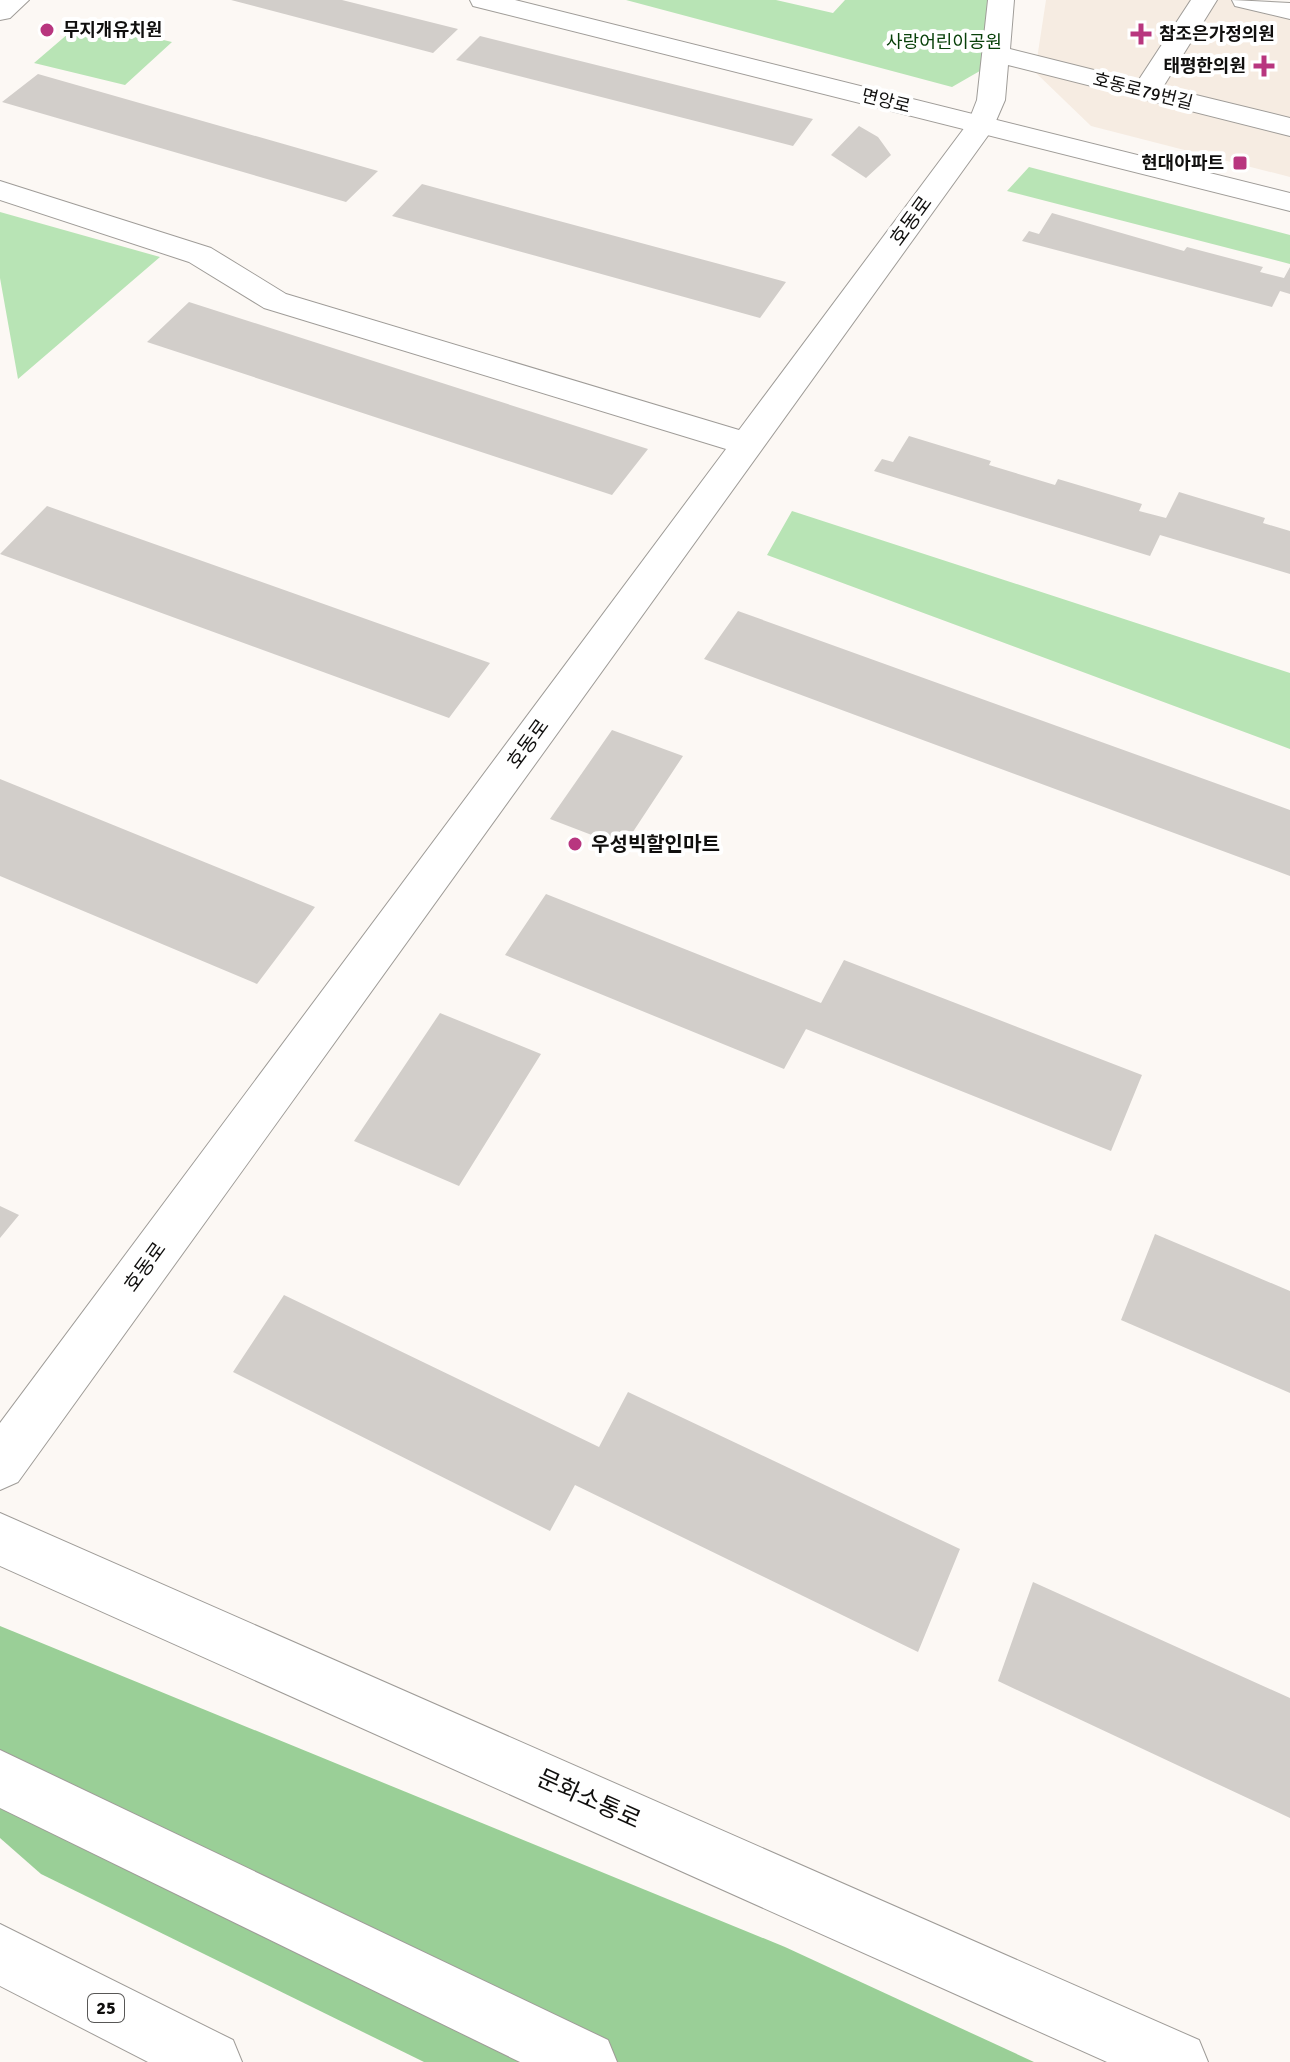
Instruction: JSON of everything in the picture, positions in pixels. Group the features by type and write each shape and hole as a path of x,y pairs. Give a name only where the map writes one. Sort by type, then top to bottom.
{"main road":[{"path":"0,12 16,0"},
{"name":"면앙로","path":"483,0 1290,202"},
{"name":"호동로","path":"0,1465 982,124 991,100 1001,0"},
{"path":"1146,91 1204,0"},
{"path":"1245,0 1290,11"},
{"name":"호동로79번길","path":"997,54 1290,127"},
{"path":"0,190 200,255 275,301 748,444"},
{"name":"문화소통로","path":"0,1539 1177,2062"},
{"path":"0,1778 586,2062"},
{"name":"25","path":"0,1954 211,2062"}],"shaded area":[{"path":"1046,0 1248,0 1290,10 1290,177 1091,126 1035,72"}],"green space":[{"name":"사랑어린이공원","path":"626,0 776,0 833,13 845,0 987,0 985,68 952,87"},
{"path":"83,21 172,42 125,85 34,63"},
{"path":"1029,167 1290,235 1290,264 1007,191"},
{"path":"0,212 160,257 18,379 0,278"},
{"path":"792,511 1290,673 1290,749 767,555"},
{"path":"0,1626 785,1947 1034,2062 424,2062 41,1874 0,1838"}],"building":[{"path":"231,0 342,0 458,29 433,53"},
{"path":"480,36 813,119 793,146 456,60"},
{"path":"38,74 378,171 346,202 2,102"},
{"path":"859,126 878,137 891,155 866,178 831,155"},
{"path":"422,184 786,282 760,318 392,216"},
{"path":"1052,213 1184,251 1187,247 1263,267 1260,272 1284,278 1290,267 1290,294 1280,291 1272,307 1022,241 1029,231 1039,234"},
{"path":"189,302 648,449 612,495 147,342"},
{"path":"909,436 1055,485 1058,479 1142,504 1139,511 1166,518 1179,492 1265,518 1263,523 1290,531 1290,574 1160,535 1150,556 874,471 882,459 893,462"},
{"path":"47,506 490,663 449,718 0,554"},
{"path":"738,611 1290,810 1290,876 704,659"},
{"path":"612,730 683,756 623,847 550,819"},
{"path":"0,779 315,907 257,984 0,876"},
{"path":"546,894 821,1003 844,960 1142,1075 1111,1151 806,1029 784,1069 505,955"},
{"path":"440,1013 541,1054 459,1186 354,1141"},
{"path":"0,1206 19,1215 0,1238"},
{"path":"1155,1234 1290,1291 1290,1393 1121,1320"},
{"path":"284,1295 599,1447 628,1392 960,1549 918,1652 575,1485 550,1531 233,1372"},
{"path":"1033,1582 1290,1698 1290,1818 998,1681"}],"place":[{"name":"무지개유치원","path":"47,30"},
{"name":"참조은가정의원","path":"1141,34"},
{"name":"태평한의원","path":"1264,66"},
{"name":"현대아파트","path":"1240,163"},
{"name":"우성빅할인마트","path":"575,844"}]}
